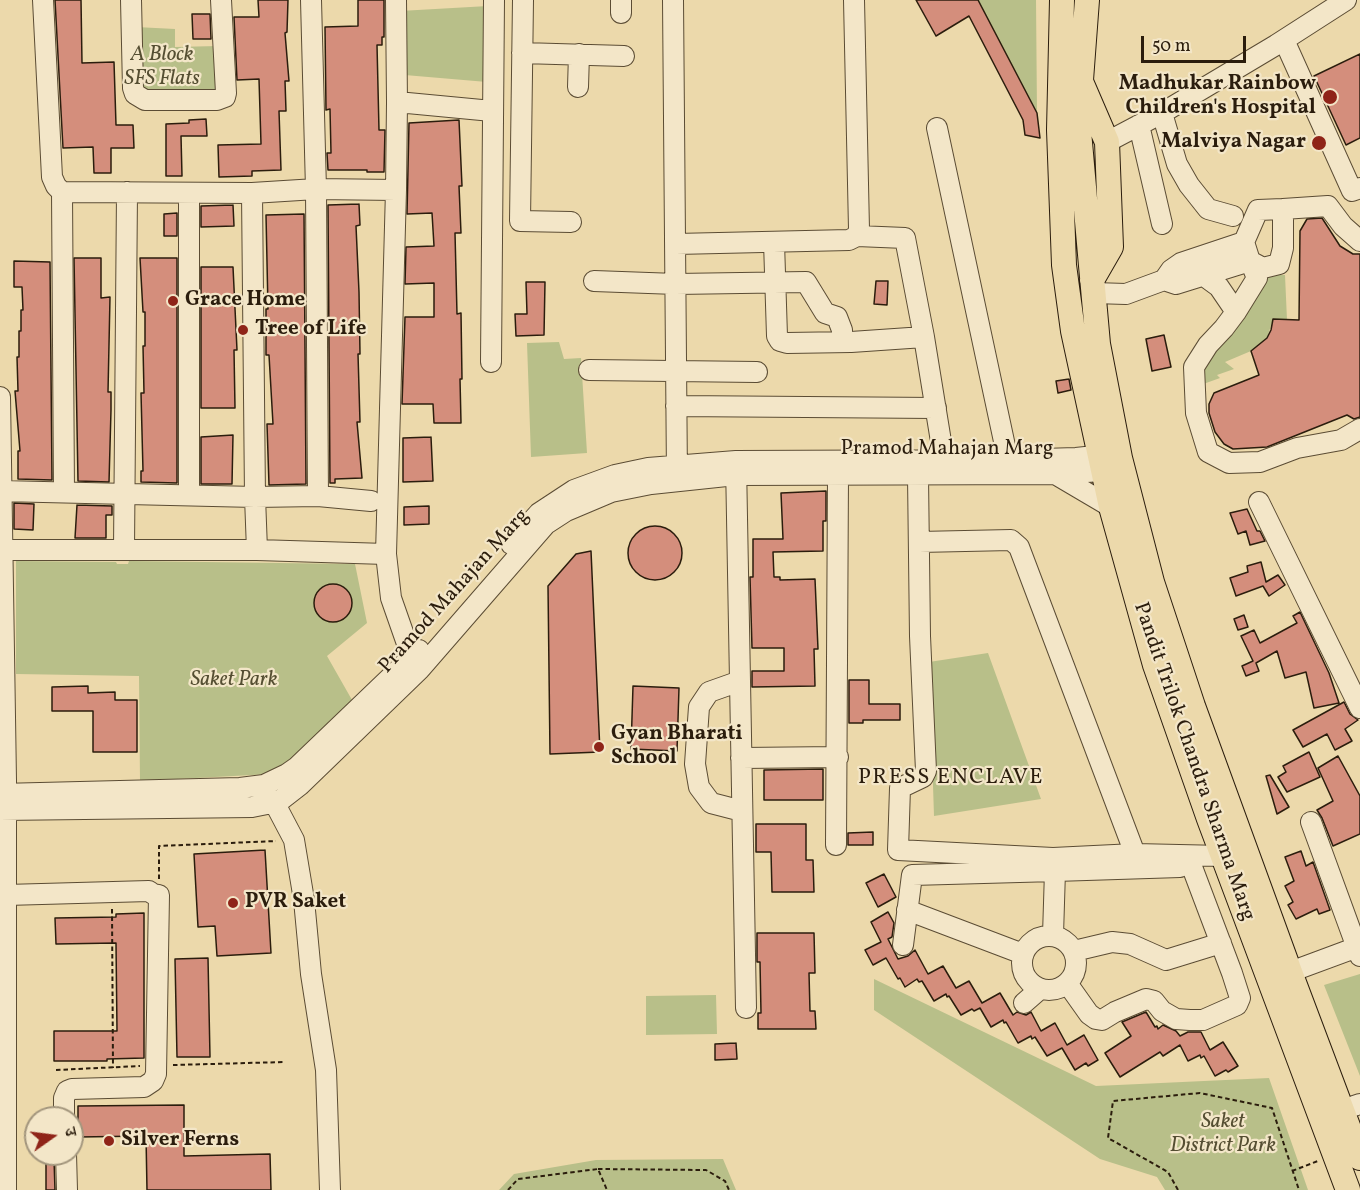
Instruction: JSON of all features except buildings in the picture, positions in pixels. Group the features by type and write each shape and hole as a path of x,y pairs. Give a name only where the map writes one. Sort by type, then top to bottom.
{"main road":[{"name":"Pandit Trilok Chandra Sharma Marg","path":"1062,0 1059,130 1064,265 1073,331 1111,461 1186,684 1290,972 1351,1107 1360,1158"},
{"name":"Pandit Trilok Chandra Sharma Marg","path":"1087,0 1078,120 1111,461 1111,507 1155,665 1225,861 1348,1190"},
{"path":"1081,82 1107,142 1111,246 1093,286"}],"street":[{"path":"43,0 52,177 62,192 64,492"},
{"path":"131,0 133,88 135,94 145,100 221,99 226,93 221,0"},
{"path":"311,0 316,189 318,496"},
{"path":"396,0 396,190 386,554 391,598 416,664"},
{"path":"491,362 494,0"},
{"path":"523,0 520,222 571,222"},
{"path":"673,0 677,474"},
{"path":"676,244 849,240 856,236 860,229 854,0"},
{"path":"1107,142 1162,113 1346,0"},
{"path":"1284,40 1352,191 1360,188"},
{"path":"522,53 624,56"},
{"path":"578,87 579,54"},
{"path":"397,102 492,111"},
{"path":"1162,113 1177,165 1190,185 1208,209 1233,216"},
{"path":"1139,125 1162,224"},
{"path":"937,128 1008,460"},
{"path":"62,192 396,190"},
{"path":"124,549 127,192"},
{"path":"252,192 257,550"},
{"path":"189,193 189,494"},
{"path":"1360,241 1343,226 1328,206 1258,210 1244,242 1257,278 1236,312 1208,345 1194,367 1196,413 1208,452 1228,463 1260,462 1297,448 1341,440 1360,429"},
{"path":"1164,280 1176,284 1250,261 1263,268 1279,264 1283,249 1283,209"},
{"path":"856,236 905,238 944,460"},
{"path":"774,242 777,336 780,341 787,343 842,342 924,337"},
{"path":"1093,286 1126,294 1164,280 1171,270 1181,263 1244,242"},
{"path":"1204,276 1219,287 1236,312"},
{"path":"594,282 676,284 806,282 825,313 837,317 842,330 842,342"},
{"path":"589,370 757,372"},
{"path":"0,397 3,802 6,895 6,1190"},
{"path":"676,406 936,408"},
{"path":"1276,456 1303,433"},
{"name":"Pramod Mahajan Marg","path":"3,802 252,807 274,802 288,795 416,664 538,513 556,500 594,481 736,468 944,460 1076,458 1111,461"},
{"name":"Pramod Mahajan Marg","path":"736,468 838,476 1054,474 1111,461"},
{"path":"736,468 746,1008"},
{"path":"1054,474 1111,507"},
{"path":"836,845 838,476"},
{"path":"918,476 920,636 926,771 923,777 900,788 898,850 1053,858 1135,854 1225,861"},
{"path":"1,491 255,497 318,496 371,501"},
{"path":"1259,502 1360,708"},
{"path":"919,542 1011,540 1019,547 1135,854"},
{"path":"2,550 257,550 386,554"},
{"name":"Pramod Mahajan Marg","path":"3,802 264,785 297,767 416,664"},
{"path":"740,681 708,693 699,707 695,764 699,788 711,803 742,811"},
{"path":"741,758 838,757"},
{"path":"274,802 294,840 304,900 311,974 326,1070 330,1190"},
{"path":"1290,972 1359,950 1311,822"},
{"path":"903,945 912,875 1192,867 1225,861"},
{"path":"1067,983 1089,1014 1102,1020 1146,999 1154,1001 1162,1011 1176,1019 1203,1020 1237,1005 1240,998 1192,867"},
{"path":"1053,935 1055,871"},
{"path":"6,895 149,891 159,895 156,1074 153,1081 144,1087 72,1089 67,1091 64,1106"},
{"path":"908,909 1023,954"},
{"path":"1053,935 1069,944 1074,951 1075,969 1067,983 1058,989 1040,989 1032,985 1022,970 1023,954 1028,944 1035,939 1053,935"},
{"path":"1074,951 1112,942 1130,944 1166,960 1221,943"},
{"path":"1024,1003 1040,989"},
{"path":"66,1166 67,1190"}],"path":[{"path":"159,895 159,846 294,840"},
{"path":"112,892 113,1068"},
{"path":"1178,1190 1168,1173 1108,1138 1113,1101 1200,1093 1272,1108 1299,1190"},
{"path":"1292,1171 1335,1155"},
{"path":"508,1190 518,1179 598,1169 706,1170 725,1181 729,1190"},
{"path":"598,1169 607,1190"}],"green space":[{"path":"978,0 1036,0 1037,113"},
{"path":"488,6 487,82 393,74 400,11"},
{"name":"A Block SFS Flats","path":"136,27 175,29 175,47 218,46 218,93 137,93"},
{"path":"1262,275 1285,275 1287,320 1273,319 1267,338 1251,351 1225,362 1234,369 1217,375 1220,378 1195,387 1196,360"},
{"path":"559,342 564,359 581,358 587,453 531,457 527,343"},
{"name":"Saket Park","path":"16,561 116,562 117,564 128,564 129,561 355,564 367,623 327,656 356,707 317,742 271,774 140,781 139,676 16,674"},
{"path":"988,653 1041,799 934,816 929,662"},
{"path":"1360,974 1360,1076 1324,985"},
{"name":"Saket District Park","path":"874,979 1096,1086 1269,1078 1308,1190 1165,1190 1157,1177 1100,1159 874,1010"},
{"path":"716,995 717,1034 646,1035 646,996"},
{"path":"723,1159 736,1190 499,1190 514,1174 596,1160"}],"place":[{"name":"Madhukar Rainbow Children's Hospital","path":"1330,97"},
{"name":"Malviya Nagar","path":"1319,143"},
{"name":"Grace Home","path":"173,301"},
{"name":"Tree of Life","path":"243,330"},
{"name":"Gyan Bharati School","path":"599,747"},
{"name":"PVR Saket","path":"233,903"},
{"name":"Silver Ferns","path":"109,1141"}],"district":[{"name":"PRESS ENCLAVE","path":"951,779"}]}
